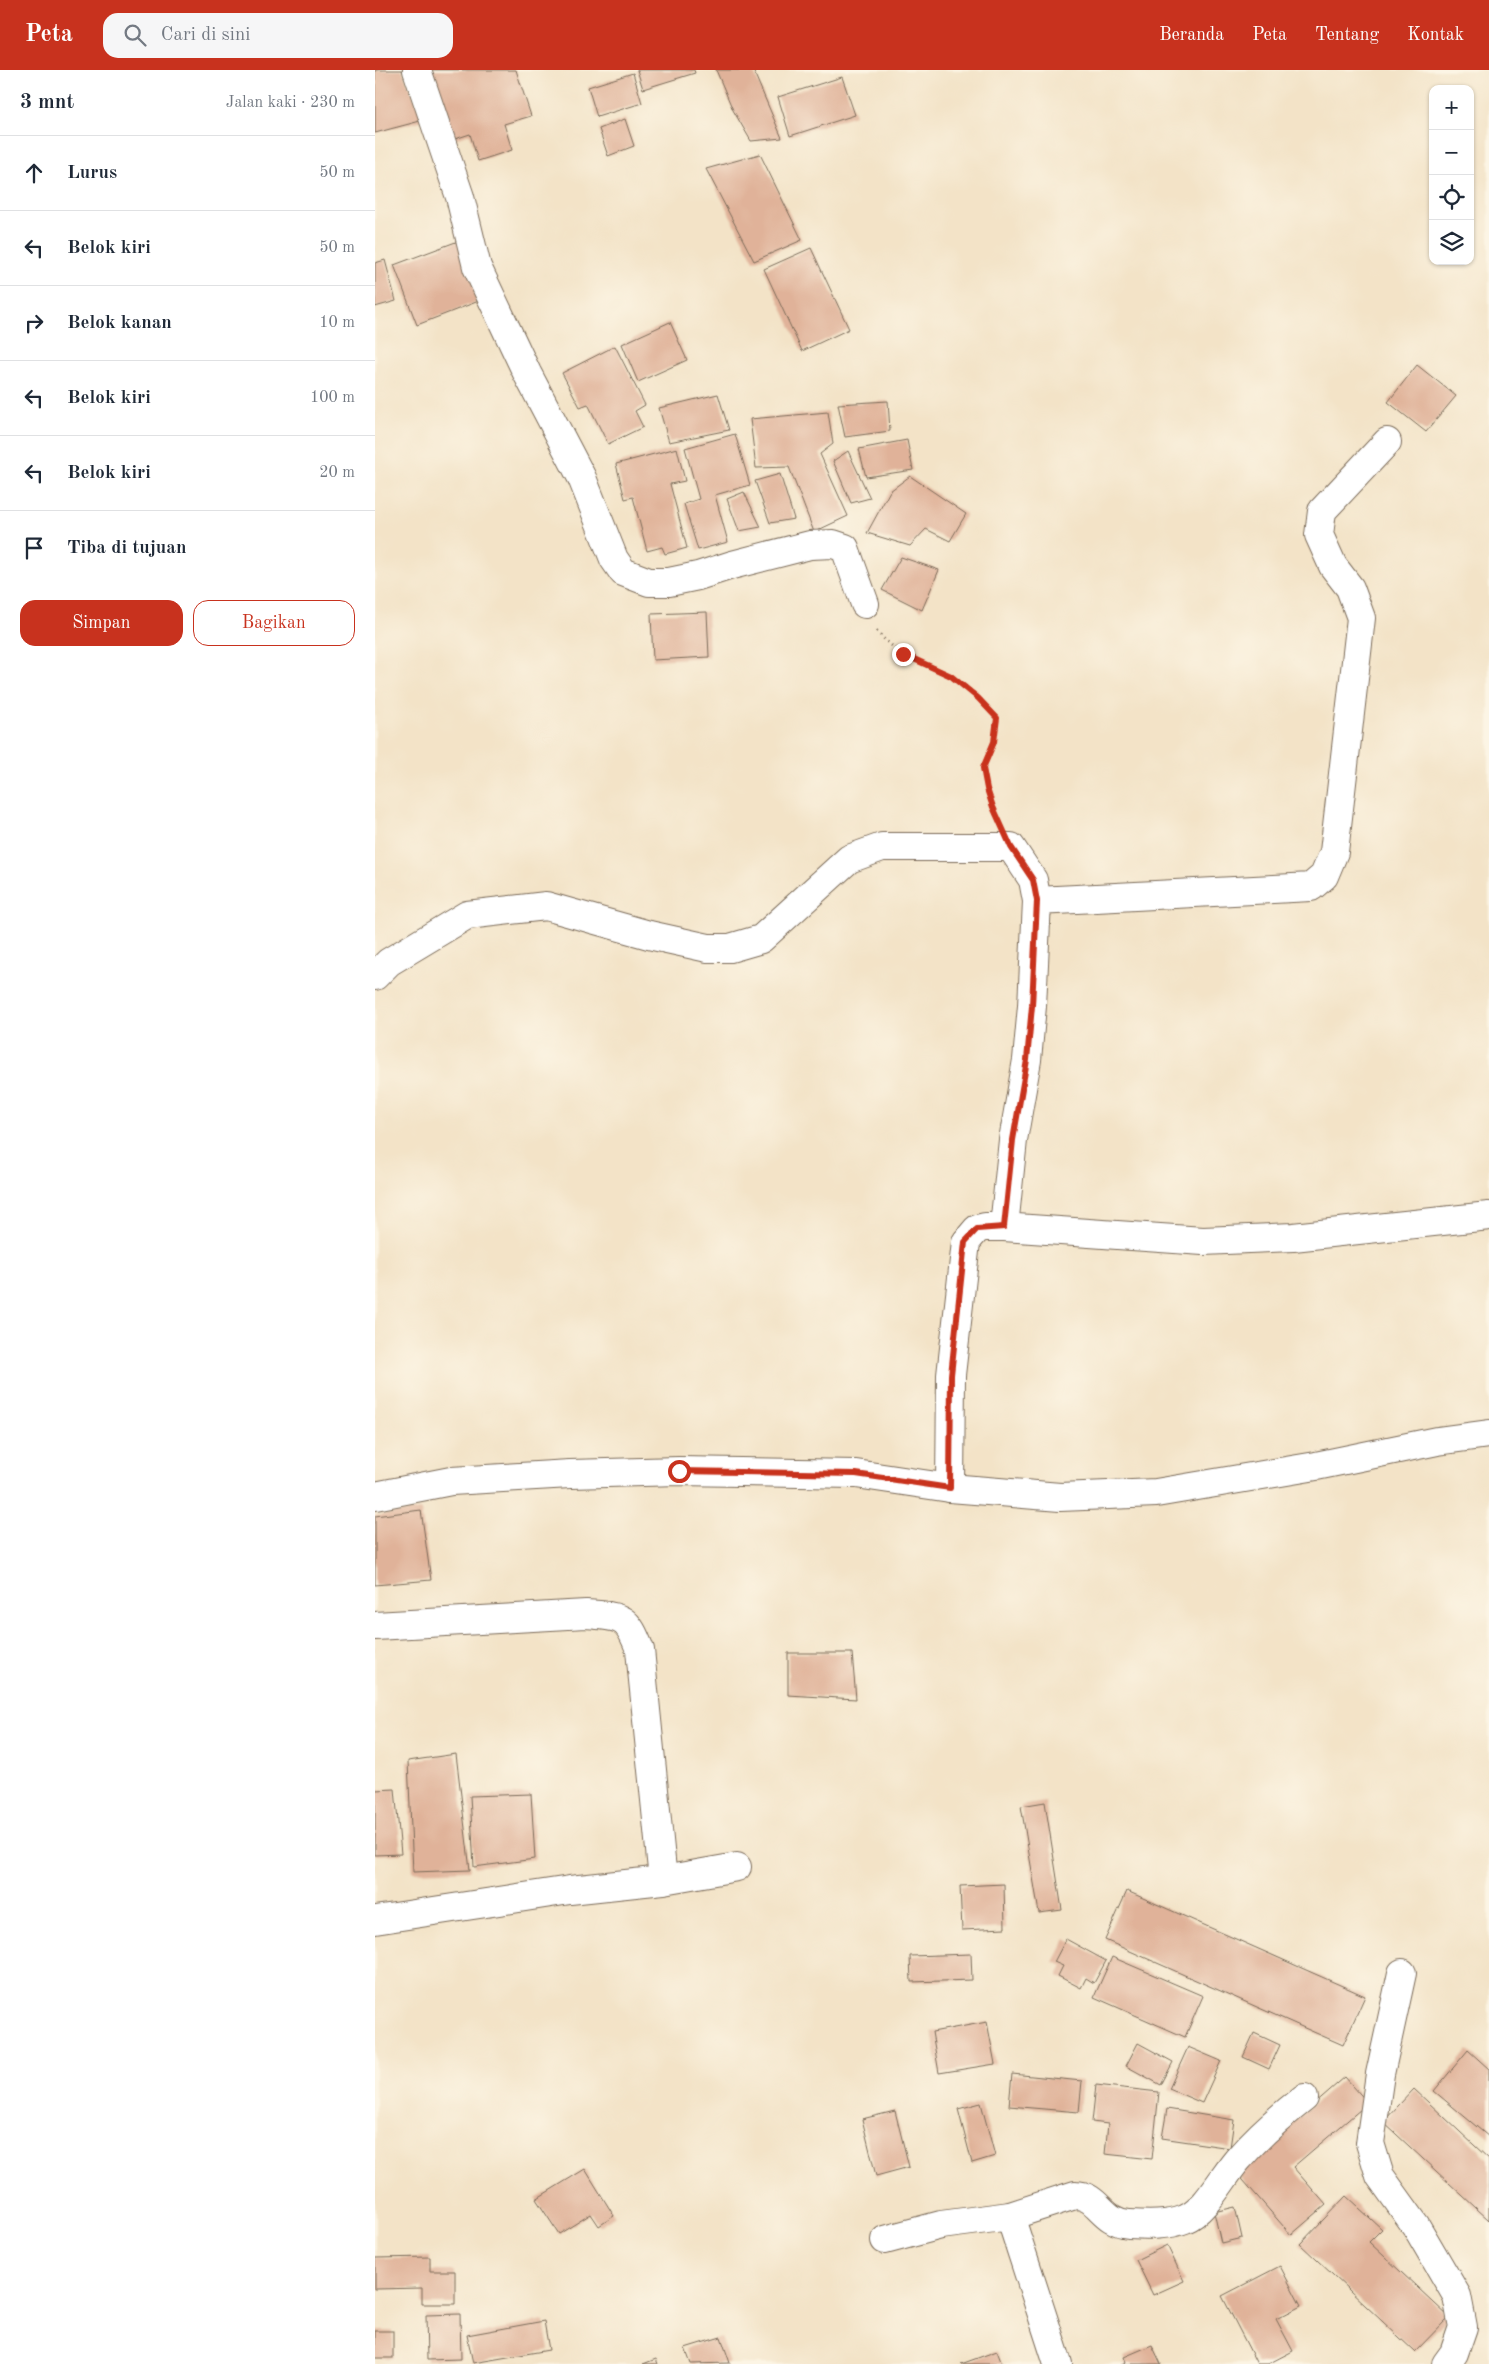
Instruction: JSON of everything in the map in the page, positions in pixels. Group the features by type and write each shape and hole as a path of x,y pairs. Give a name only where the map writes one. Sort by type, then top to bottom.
{"street":[{"path":"417,70 460,197 477,267 527,372 582,478 613,559 623,572 649,582 669,582 810,545 833,544 845,548 865,604"},
{"path":"1037,901 1311,887 1324,876 1334,852 1361,618 1350,588 1333,566 1319,535 1322,511 1387,442"},
{"path":"375,976 389,962 467,915 546,906 649,936 708,948 730,948 761,939 849,859 882,847 1011,847 1033,880 1037,901 1032,1006 1027,1060 1013,1140 1004,1227"},
{"path":"950,1488 951,1375 965,1242 977,1229 1004,1227 1203,1240 1293,1237 1489,1216"},
{"path":"375,1496 451,1480 679,1471 856,1474 950,1488 1060,1497 1156,1493 1316,1466 1437,1441 1489,1434"},
{"path":"375,1626 586,1614 618,1616 633,1629 640,1650 663,1880"},
{"path":"375,1920 570,1890 663,1880 737,1867"},
{"path":"1402,1973 1380,2074 1371,2143 1380,2176 1416,2226 1457,2296 1463,2327 1455,2353 1446,2364"},
{"path":"885,2240 941,2225 1010,2216 1075,2195 1084,2195 1093,2199 1111,2220 1124,2224 1159,2224 1185,2219 1197,2212 1239,2157 1272,2124 1304,2098"},
{"path":"1010,2216 1058,2364"}],"path":[{"path":"903,654 951,676 978,698 997,718 994,742 983,768 993,807 1011,847"}],"building":[{"path":"375,70 402,70 424,120 375,133"},
{"path":"429,70 516,70 531,116 504,124 512,150 478,161 470,134 452,140"},
{"path":"637,70 694,70 695,73 643,89"},
{"path":"716,70 753,70 782,138 751,141 733,110"},
{"path":"633,73 642,103 597,117 588,87"},
{"path":"842,77 855,115 790,136 778,97"},
{"path":"625,119 634,146 608,156 599,129"},
{"path":"760,154 802,240 754,261 706,169"},
{"path":"461,240 484,299 417,325 394,265"},
{"path":"811,248 849,329 802,351 764,269"},
{"path":"385,260 396,301 375,307 375,263"},
{"path":"670,322 687,360 638,382 622,344"},
{"path":"615,346 645,405 635,411 643,427 608,444 588,404 580,407 562,373"},
{"path":"1417,365 1456,396 1426,432 1388,402"},
{"path":"718,394 729,430 669,442 659,408"},
{"path":"888,401 890,431 845,437 838,404"},
{"path":"828,412 833,444 820,454 848,516 814,532 789,467 756,468 750,419"},
{"path":"735,434 750,485 715,495 728,542 698,550 684,504 699,499 685,448"},
{"path":"907,440 913,470 866,477 859,449"},
{"path":"677,448 685,481 670,484 687,548 665,554 662,547 647,551 633,497 625,499 616,464"},
{"path":"848,451 870,498 851,503 833,461"},
{"path":"780,474 794,519 770,523 755,481"},
{"path":"910,476 966,514 950,541 926,529 910,546 867,533 890,491"},
{"path":"744,492 761,527 739,531 727,499"},
{"path":"901,557 939,570 922,610 882,590"},
{"path":"707,612 709,657 653,660 651,614"},
{"path":"421,1510 431,1580 375,1585 375,1516"},
{"path":"788,1653 852,1653 856,1699 788,1695"},
{"path":"456,1754 470,1870 413,1872 408,1761"},
{"path":"395,1789 401,1854 375,1855 375,1790"},
{"path":"531,1794 535,1859 474,1867 470,1796"},
{"path":"1045,1802 1062,1910 1039,1913 1021,1806"},
{"path":"1004,1884 1005,1928 962,1930 960,1886"},
{"path":"1127,1891 1365,1996 1343,2045 1105,1940"},
{"path":"1066,1939 1106,1961 1094,1983 1086,1978 1081,1988 1058,1976 1063,1966 1054,1962"},
{"path":"971,1954 972,1980 911,1982 910,1956"},
{"path":"1112,1957 1203,1996 1185,2037 1094,1997"},
{"path":"987,2022 995,2064 939,2073 932,2032"},
{"path":"1254,2033 1280,2045 1269,2069 1243,2057"},
{"path":"1138,2043 1173,2062 1161,2085 1126,2066"},
{"path":"1188,2047 1221,2061 1202,2103 1169,2089"},
{"path":"1468,2050 1489,2069 1489,2137 1434,2091"},
{"path":"1012,2074 1082,2081 1079,2112 1009,2106"},
{"path":"1345,2077 1368,2103 1293,2167 1326,2205 1291,2235 1236,2172"},
{"path":"1096,2085 1159,2092 1152,2159 1105,2154 1108,2124 1092,2122"},
{"path":"1414,2089 1489,2159 1489,2220 1383,2122"},
{"path":"981,2103 995,2156 972,2163 958,2109"},
{"path":"1167,2109 1234,2120 1230,2148 1162,2138"},
{"path":"895,2111 909,2167 876,2176 862,2119"},
{"path":"585,2169 614,2216 599,2226 591,2214 559,2234 536,2199"},
{"path":"1346,2196 1382,2229 1369,2242 1449,2317 1415,2352 1300,2244"},
{"path":"1235,2207 1242,2238 1221,2243 1214,2212"},
{"path":"1167,2245 1184,2281 1153,2295 1136,2260"},
{"path":"430,2257 430,2271 455,2271 455,2304 422,2304 422,2288 375,2289 375,2258"},
{"path":"1280,2266 1301,2306 1276,2319 1293,2351 1268,2364 1257,2364 1222,2296"},
{"path":"460,2314 461,2359 427,2360 426,2315"},
{"path":"544,2321 549,2350 473,2363 467,2335"},
{"path":"375,2331 393,2331 393,2358 375,2358"},
{"path":"721,2337 730,2363 691,2364 685,2348"},
{"path":"1152,2345 1161,2364 1121,2364 1126,2362 1124,2357"},
{"path":"997,2351 1002,2364 961,2364"},
{"path":"656,2359 658,2364 643,2364"}],"route":[{"path":"679,1471 856,1474 950,1488 951,1375 965,1242 971,1233 977,1229 992,1226 1004,1227 1006,1190 1027,1060 1032,1006 1037,901 1033,880 1011,847 987,789 983,768 994,742 997,718 978,698 951,676 903,654"}]}
